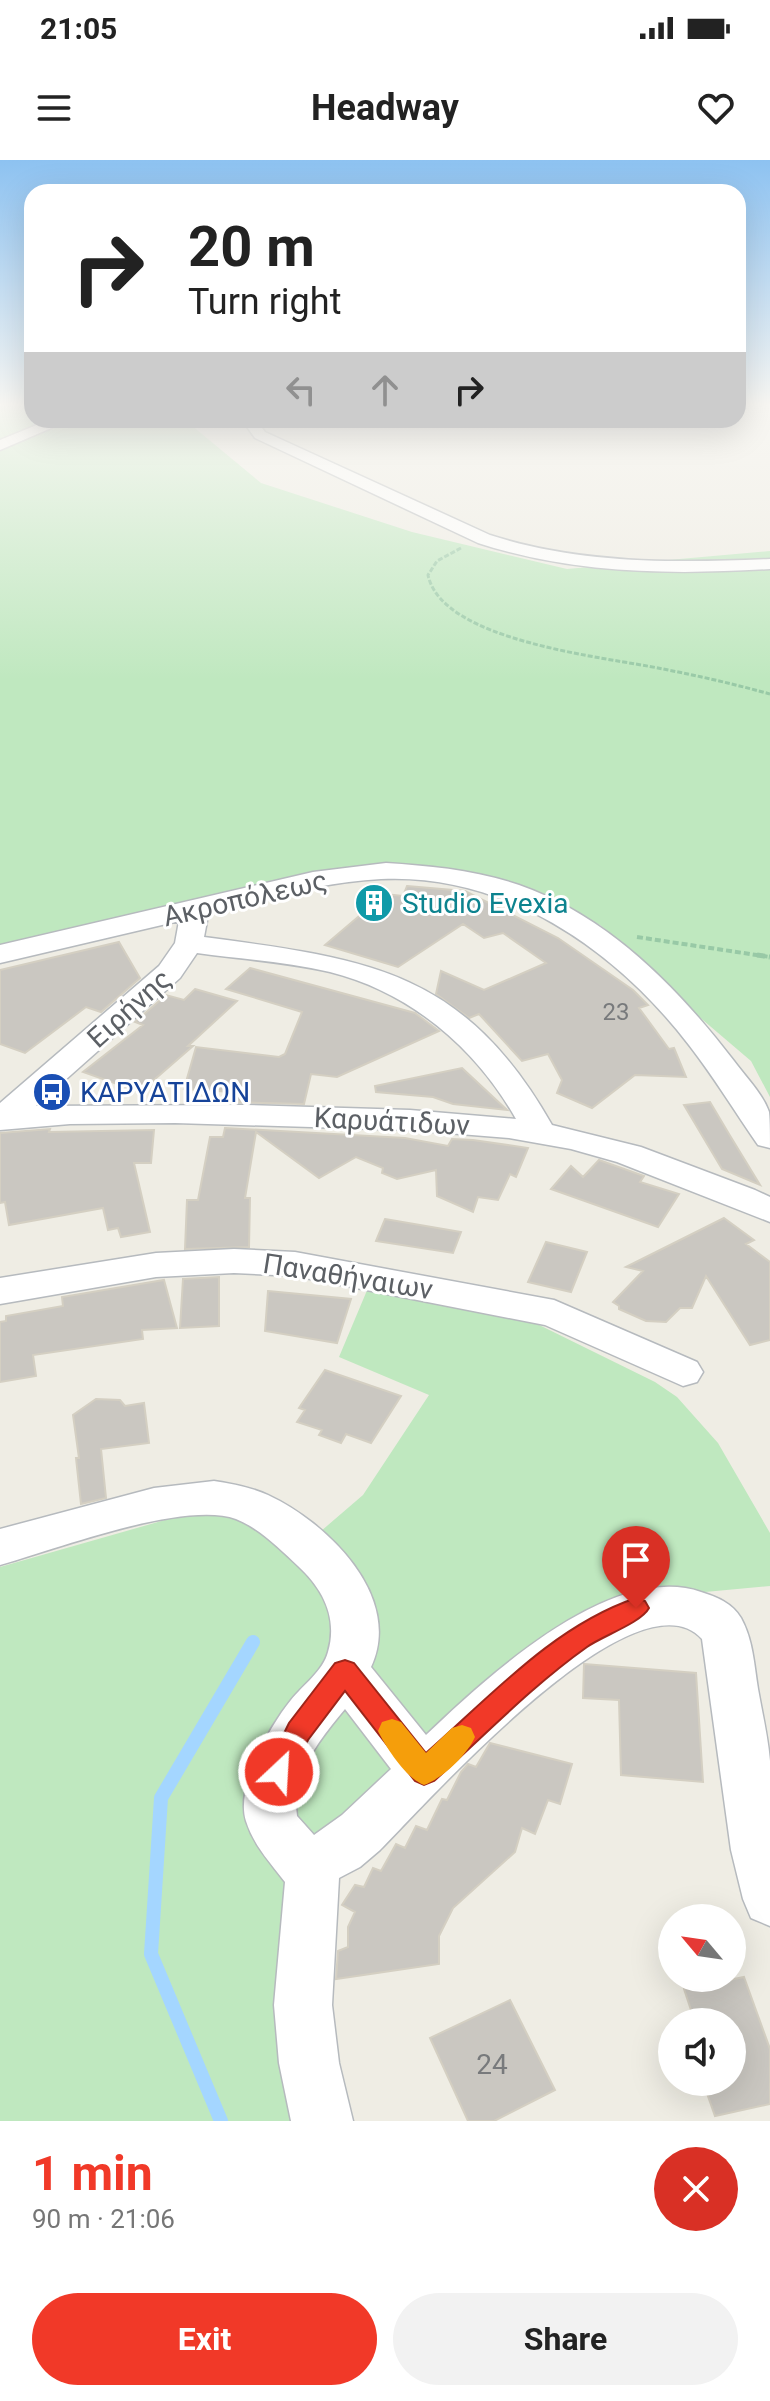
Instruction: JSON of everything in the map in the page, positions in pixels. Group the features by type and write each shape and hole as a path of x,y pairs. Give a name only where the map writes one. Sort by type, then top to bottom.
{"street":[{"path":"392,497 484,539 551,557 619,565 692,568 770,564"},
{"name":"Ακροπόλεως","path":"0,954 322,879 374,872 423,872 477,881 513,893 596,934 700,1037 735,1081 770,1138"},
{"name":"Ειρήνης","path":"1,1118 158,984 183,955 189,943 194,927 191,910"},
{"path":"189,943 341,966 372,976 429,1004 448,1017 490,1057 518,1092 540,1133"},
{"name":"Καρυάτιδων","path":"1,1118 201,1113 414,1121 540,1133 666,1167 770,1211"},
{"name":"Παναθήναιων","path":"0,1291 156,1265 234,1261 295,1264 554,1313 683,1372"},
{"path":"12,1544 142,1509 214,1498 243,1504 281,1527 326,1563 342,1581 349,1600 354,1640 351,1657 345,1671 298,1731 284,1758 270,1810 275,1830 306,1864 314,1894 304,1972 303,2014 312,2081 322,2121"},
{"path":"306,1864 333,1854 519,1685 593,1629 644,1606 668,1604 695,1609 719,1624 728,1644 758,1850 770,1899"},
{"path":"345,1671 424,1772"}],"path":[{"path":"484,539 451,552 435,563 429,574 433,593 440,602 468,620 517,640 716,679 770,694"},
{"path":"596,934 641,937 770,957"}],"green space":[{"path":"0,497 303,497 412,532 567,569 770,551 770,1097 751,1061 670,992 628,947 600,925 537,893 410,867 0,947"},
{"path":"368,1288 525,1318 655,1382 677,1397 718,1443 770,1533 770,1586 630,1599 320,1842 305,2121 0,2121 0,1567 186,1514 204,1513 244,1522 292,1556 363,1495 429,1395 339,1357"}],"building":[{"path":"407,886 465,891 558,938 633,990 648,1005 639,1008 669,1049 674,1048 686,1077 635,1075 592,1108 557,1093 562,1080 548,1054 522,1061 479,1014 469,1018 436,994 441,971 484,990 546,963 503,933 484,938 463,924 398,967 325,945 385,894 403,896"},
{"path":"119,942 140,978 101,1012 86,1007 25,1053 0,1044 0,970"},
{"path":"250,968 415,1013 439,1031 337,1077 311,1074 304,1104 231,1102 233,1092 184,1089 196,1047 279,1057 285,1054 302,1012 226,989"},
{"path":"195,989 237,1001 188,1046 193,1046 140,1092 83,1072 143,1025 135,1022 166,995 184,1000"},
{"path":"462,1068 507,1110 453,1104 433,1097 376,1092 375,1086"},
{"path":"710,1102 760,1185 722,1169 684,1105"},
{"path":"225,1128 405,1138 448,1146 452,1139 473,1140 528,1148 516,1177 510,1174 498,1200 478,1197 473,1212 437,1196 436,1170 397,1179 382,1173 383,1168 356,1157 319,1178 256,1132 245,1198 250,1198 249,1247 185,1249 187,1200 198,1200 210,1137 223,1137"},
{"path":"50,1129 49,1132 154,1130 151,1163 134,1163 150,1232 121,1237 118,1228 108,1230 103,1208 9,1225 5,1202 0,1203 0,1133"},
{"path":"599,1160 644,1176 640,1182 679,1194 658,1227 551,1189 571,1166 583,1177"},
{"path":"724,1218 754,1240 746,1244 770,1262 770,1340 750,1345 706,1276 692,1308 680,1308 666,1322 646,1321 619,1309 613,1302 643,1271 626,1267"},
{"path":"385,1219 461,1232 453,1253 376,1241"},
{"path":"546,1242 587,1252 571,1292 528,1282"},
{"path":"219,1277 219,1326 180,1328 183,1279"},
{"path":"164,1280 177,1328 142,1330 143,1339 33,1355 36,1376 0,1382 0,1322 6,1321 6,1316 63,1306 62,1297"},
{"path":"268,1291 351,1299 337,1343 265,1331"},
{"path":"325,1370 401,1396 371,1443 346,1434 341,1443 319,1435 322,1430 297,1422 305,1410 299,1408"},
{"path":"96,1399 120,1400 125,1406 144,1403 149,1443 101,1449 106,1498 81,1504 73,1415"},
{"path":"584,1664 696,1673 703,1782 621,1775 619,1700 583,1698"},
{"path":"490,1743 572,1764 560,1804 548,1800 535,1834 522,1828 515,1852 453,1908 439,1936 439,1964 336,1979 338,1951 348,1947 348,1927 355,1912 342,1905 355,1885 364,1887 373,1868 381,1871 396,1844 405,1848 416,1826 427,1830 442,1799 447,1800 461,1772 468,1764 476,1767"},
{"path":"746,1983 770,2049 770,2104 715,2116 708,2096 746,2096 746,2008 690,2008 685,1992 746,1992"},
{"path":"510,2000 555,2090 494,2121 468,2121 430,2038"}],"waterway":[{"path":"221,2121 151,1954 161,1798 253,1642"}],"slow traffic":[{"path":"392,1731 424,1772 462,1737"}],"place":[{"name":"Studio Evexia","path":"374,903"},
{"name":"ΚΑΡΥΑΤΙΔΩΝ","path":"52,1092"}],"route":[{"path":"279,1772 298,1731 345,1671 424,1772 555,1655 593,1629 636,1608"}]}
